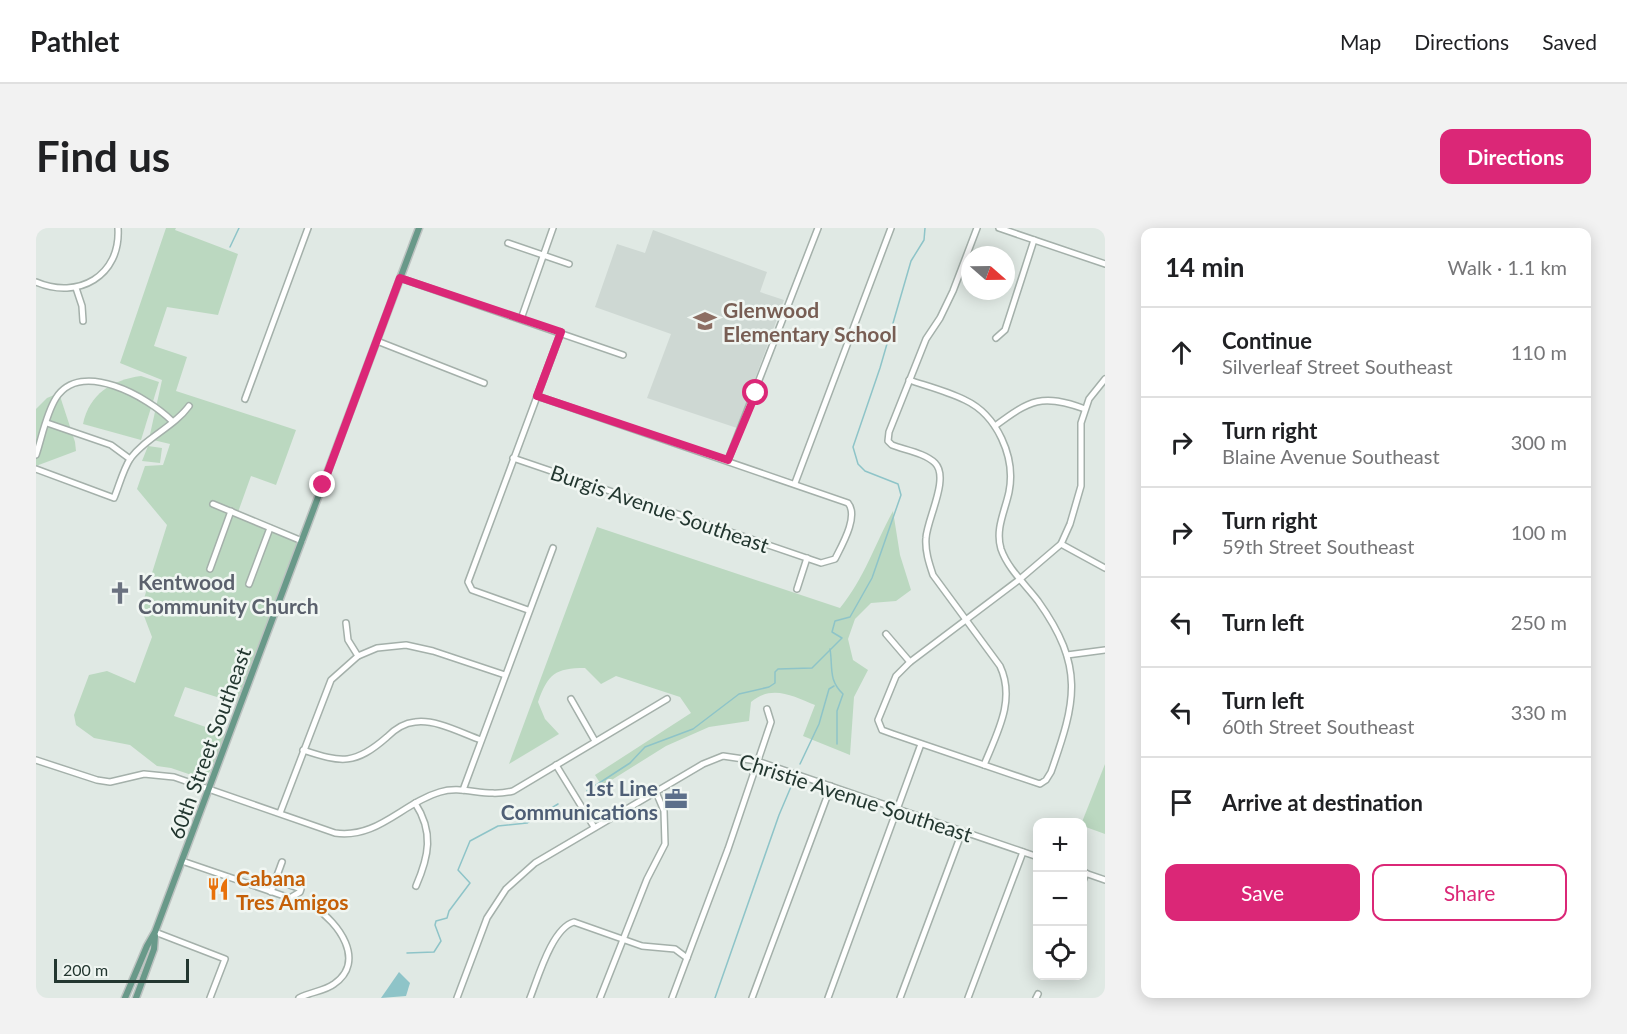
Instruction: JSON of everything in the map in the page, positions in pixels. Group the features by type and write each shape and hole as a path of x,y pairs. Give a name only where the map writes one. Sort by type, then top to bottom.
{"main road":[{"name":"60th Street Southeast","path":"126,998 155,932 419,228"},
{"name":"60th Street Southeast","path":"136,998 154,949 155,932"}],"street":[{"path":"36,282 59,288 76,288 97,279 115,253 118,228"},
{"path":"245,399 308,228"},
{"path":"521,319 553,228"},
{"path":"728,460 818,228"},
{"path":"537,396 795,483 891,228"},
{"path":"977,228 953,291 940,318 926,339 888,441 934,461 939,468 939,485 925,542 928,560 933,574 1000,666 1007,684 1006,704 984,765"},
{"path":"1000,228 1105,264"},
{"path":"996,338 1005,330 1034,240"},
{"path":"508,243 569,264"},
{"path":"400,278 623,354"},
{"path":"76,288 84,321"},
{"path":"528,610 472,590 469,586 469,578 561,332"},
{"path":"377,341 484,383"},
{"path":"909,380 966,400 995,426 1006,449 1012,481 1000,524 999,539 1005,557 1020,579 1052,623 1067,655 1072,687 1070,714 1046,780 1040,784 882,730 878,720 896,676 910,662 1020,579 1061,544 1070,524 1081,486 1081,423 1085,410 1105,379"},
{"path":"36,455 55,400 69,385 80,380 94,381 131,393 161,411 172,421"},
{"path":"995,426 1019,408 1037,400 1054,400 1085,410"},
{"path":"36,469 114,498 130,459 172,421 182,416 189,406"},
{"path":"47,423 111,445 130,459"},
{"name":"Burgis Avenue Southeast","path":"513,458 807,558 829,562 839,551 852,515 852,507 838,498 795,483"},
{"path":"213,504 266,524 270,528 302,541"},
{"path":"210,569 231,511"},
{"path":"249,584 270,528"},
{"path":"1061,544 1105,568"},
{"path":"463,790 528,610 553,548"},
{"path":"797,589 807,558"},
{"path":"346,623 347,636 358,656"},
{"path":"886,634 910,662"},
{"path":"280,813 331,680 358,656 377,648 406,645 433,651 505,675"},
{"path":"1067,655 1105,650"},
{"path":"571,699 596,741"},
{"path":"36,760 110,782 153,774 174,777 335,832 350,835 377,827 415,803 443,791 463,790 496,795 513,791 667,699"},
{"path":"672,998 728,849 771,722 767,709"},
{"path":"303,750 333,759 352,760 368,753 393,731 416,722 430,722 481,740"},
{"path":"828,998 921,744"},
{"name":"Christie Avenue Southeast","path":"458,998 487,918 506,889 535,863 703,764 723,756 757,761 1033,855"},
{"path":"556,765 594,827"},
{"path":"752,998 831,786"},
{"path":"600,998 647,879 665,844 664,811 656,792"},
{"path":"415,803 428,828 430,845 425,866 416,886"},
{"path":"900,998 962,832"},
{"path":"968,998 1023,852"},
{"path":"182,861 290,898 300,892 301,889 275,880"},
{"path":"271,892 282,862"},
{"path":"1087,874 1105,880"},
{"path":"299,998 332,986 340,980 349,961 348,945 335,922 314,908"},
{"path":"530,998 550,949 567,924 574,922 642,946 675,949 687,958"},
{"path":"155,932 225,958 210,998"}],"shaded area":[{"name":"Glenwood Elementary School","path":"653,230 767,272 760,292 784,300 737,428 647,398 671,334 595,307 617,244 645,253"}],"green space":[{"path":"166,228 176,228 175,230 238,254 218,315 167,307 154,346 187,357 176,391 296,430 276,485 251,476 237,515 300,538 236,703 185,687 174,716 226,734 206,780 171,768 157,766 130,745 94,738 76,725 74,715 89,675 107,671 135,683 152,637 141,608 167,525 137,489 145,466 163,465 170,444 149,439 162,380 120,363"},
{"path":"141,376 159,382 141,440 83,424 91,404 103,390 121,381"},
{"path":"59,393 76,451 36,466 36,409 47,398"},
{"path":"148,446 162,448 160,463 142,461"},
{"path":"893,511 900,555 911,590 896,601 871,603 855,619 848,639 853,660 868,670 854,697 850,755 803,736 815,705 783,693 767,694 751,702 749,721 709,727 666,746 602,786 595,775 691,713 680,697 616,676 601,684 585,668 566,669 549,679 538,702 545,719 559,734 509,764 597,527 840,608 863,573"},
{"path":"1105,764 1105,834 1087,827 1087,818 1084,818"}],"water":[{"path":"399,972 410,983 406,996 381,998"}],"waterway":[{"path":"230,247 239,228"},
{"path":"587,791 630,763 645,747 693,729 739,694 769,687 775,683 775,672 778,669 812,668 842,638 832,632 835,621 850,617 872,578 901,495 898,484 865,471 858,464 853,447 880,368 911,261 924,240 925,228"},
{"path":"830,649 833,678 843,694 837,711 837,744"},
{"path":"800,764 819,724 829,689 834,686"},
{"path":"715,998 779,815 793,782"},
{"path":"407,953 434,952 441,941 435,925 436,921 447,918 449,911 470,883 458,870 470,841 498,826 527,823 558,804"}],"place":[{"name":"Glenwood Elementary School","path":"705,321"},
{"name":"Kentwood Community Church","path":"120,593"},
{"name":"1st Line Communications","path":"676,799"},
{"name":"Cabana Tres Amigos","path":"218,889"}],"route":[{"path":"323,485 400,278 561,332 537,396 728,460 741,424 756,393"}]}
